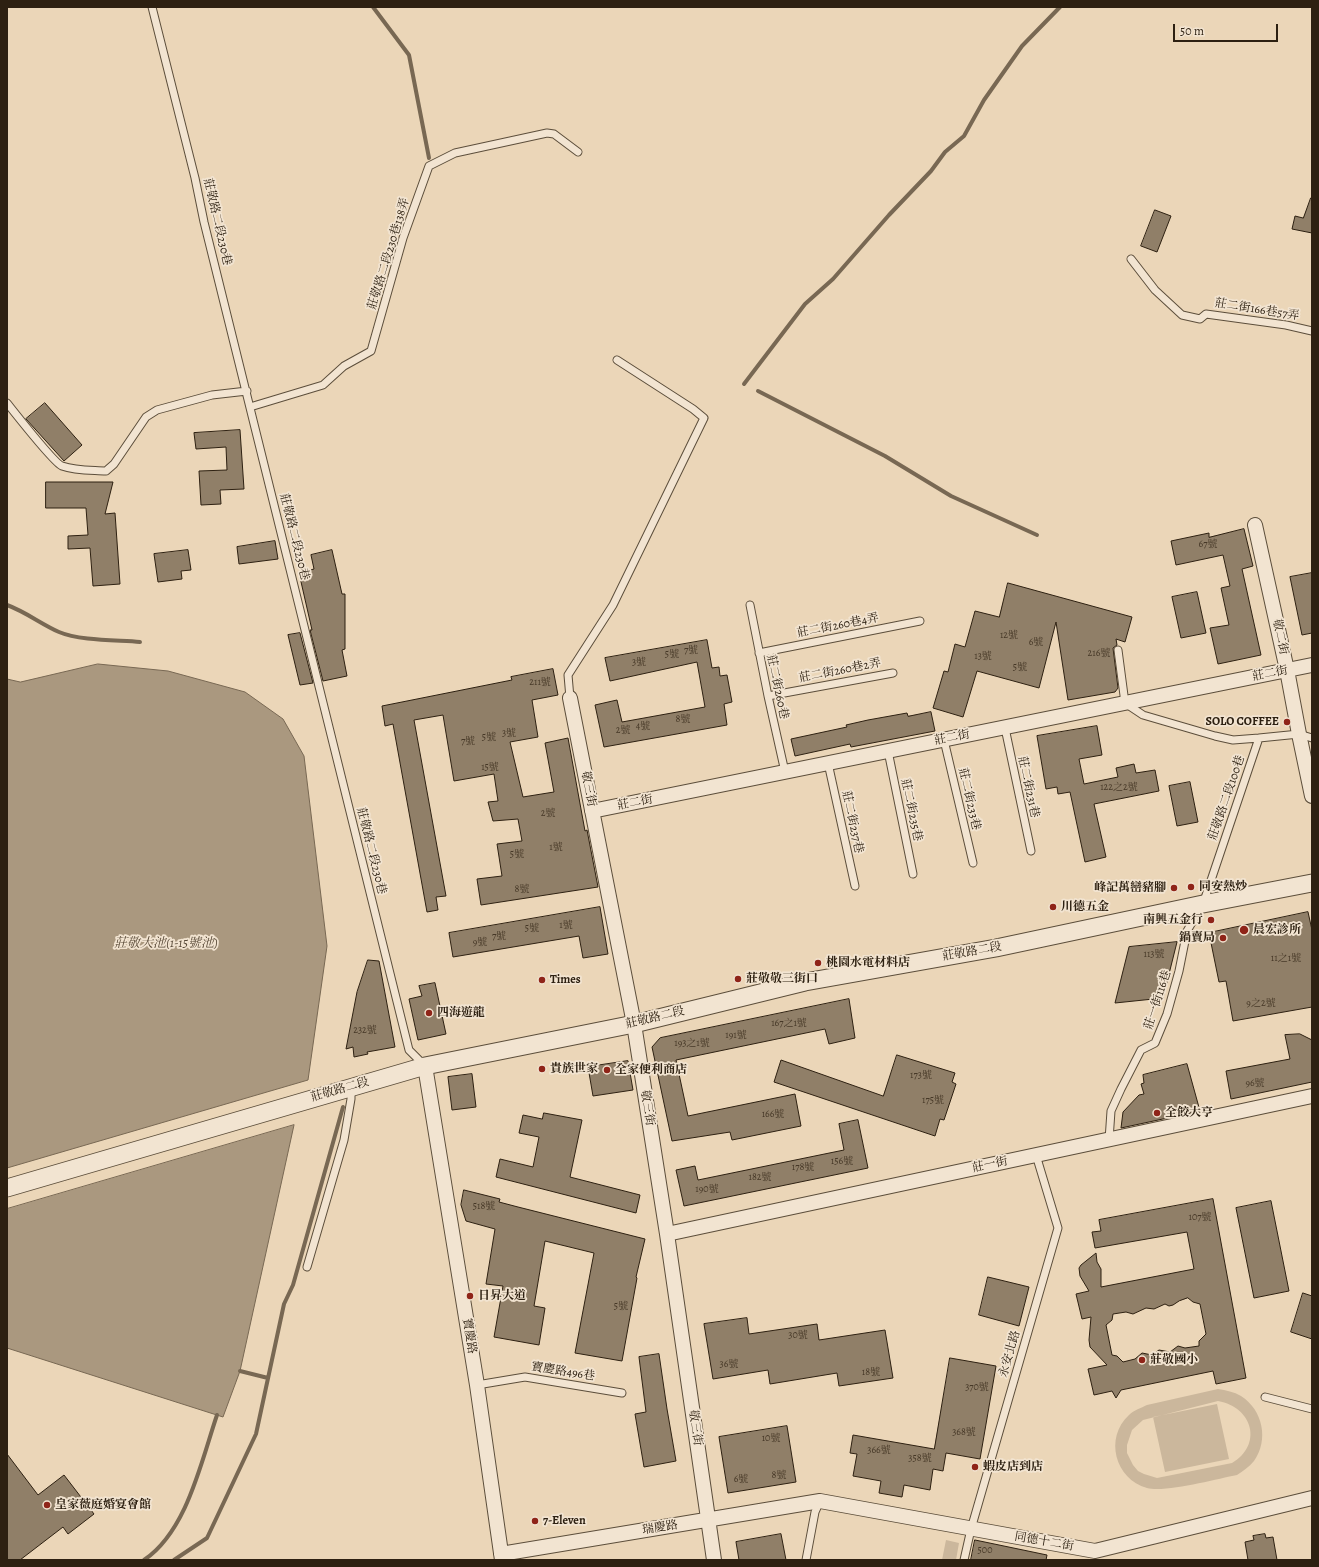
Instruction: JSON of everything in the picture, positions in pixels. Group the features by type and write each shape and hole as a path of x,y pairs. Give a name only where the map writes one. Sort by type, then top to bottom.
{"street":[{"name":"敬二街","path":"1255,525 1287,670 1305,736 1312,796"},
{"name":"莊二街","path":"592,811 1312,665"},
{"name":"敬三街","path":"570,698 634,1024 667,1234 714,1560"},
{"name":"莊敬路二段","path":"7,1188 425,1066 634,1024 805,982 996,948 1203,904 1312,883"},
{"name":"寶慶路","path":"425,1066 502,1557"},
{"name":"莊一街","path":"667,1234 1312,1096"},
{"name":"同德十二街","path":"820,1501 971,1529 1096,1556 1312,1498"},
{"name":"瑞慶路","path":"502,1557 820,1501"}],"lane":[{"name":"莊敬路二段230巷","path":"152,7 409,1050 425,1066"},
{"name":"莊敬路二段230巷138弄","path":"250,406 323,385 344,366 371,351 403,238 429,166 455,153 547,133 554,134 578,152"},
{"name":"莊二街166巷57弄","path":"1131,259 1154,290 1182,315 1200,320 1206,314 1312,330"},
{"path":"570,698 568,675 613,605 704,418 693,409 617,360"},
{"path":"7,403 23,424 61,466 83,470 106,471 114,464 146,417 156,410 212,396 247,391"},
{"name":"莊二街260巷","path":"750,605 785,772"},
{"name":"莊二街260巷4弄","path":"759,653 920,621"},
{"path":"1118,650 1125,703 1143,715 1233,740 1305,736"},
{"name":"莊二街260巷2弄","path":"768,696 893,673"},
{"name":"莊二街231巷","path":"1004,728 1031,851"},
{"name":"莊敬路二段100巷","path":"1203,904 1259,738"},
{"name":"莊二街233巷","path":"944,740 973,863"},
{"name":"莊二街235巷","path":"888,751 913,874"},
{"name":"莊二街237巷","path":"828,763 855,886"},
{"name":"莊一街116巷","path":"1109,1140 1111,1111 1141,1050 1155,1042 1167,1014 1179,971 1187,931 1203,904"},
{"path":"307,1267 344,1140 352,1099 350,1087"},
{"name":"永安北路","path":"964,1560 971,1529 1058,1228 1036,1155"},
{"name":"寶慶路496巷","path":"476,1386 525,1377 622,1393"},
{"path":"1265,1397 1312,1409"},
{"path":"806,1560 815,1512 820,1501"}],"shaded area":[{"path":"1218,1389 1236,1393 1248,1402 1259,1417 1262,1435 1259,1453 1246,1469 1237,1475 1166,1489 1147,1488 1136,1483 1127,1476 1117,1457 1115,1446 1121,1424 1135,1410 1147,1405","holes":["1218,1401 1230,1405 1239,1411 1246,1419 1250,1428 1248,1447 1242,1455 1232,1463 1157,1478 1138,1471 1133,1465 1127,1453 1127,1445 1132,1430 1143,1420"]},
{"path":"1217,1404 1229,1459 1165,1472 1153,1417"},
{"path":"946,1540 959,1543 956,1560 942,1560"}],"water":[{"name":"莊敬大池(1-15號池)","path":"98,664 168,671 245,692 283,719 304,756 327,946 308,1080 7,1168 7,679 20,682"},
{"path":"294,1125 240,1371 223,1417 7,1348 7,1209"}],"building":[{"path":"1311,198 1312,233 1292,229 1295,216 1303,218"},
{"path":"1155,210 1171,216 1157,252 1141,246"},
{"path":"45,403 82,445 64,461 26,419"},
{"path":"240,430 244,489 220,490 221,504 201,505 199,471 227,470 226,447 196,449 194,433"},
{"path":"46,482 113,482 105,514 115,513 120,584 93,586 90,548 68,549 68,536 88,535 86,508 46,508"},
{"path":"1244,529 1253,566 1242,569 1261,655 1218,664 1210,628 1229,625 1221,588 1230,586 1223,555 1176,565 1171,541 1209,533 1209,537"},
{"path":"275,541 278,559 239,564 237,547"},
{"path":"188,550 191,570 181,571 182,579 158,582 154,554"},
{"path":"332,550 342,594 345,594 345,649 342,650 347,676 323,681 310,630 312,630 299,573 314,569 311,555"},
{"path":"1312,573 1312,633 1302,635 1290,577"},
{"path":"1008,583 1132,617 1125,642 1116,639 1117,645 1113,648 1118,688 1115,692 1068,700 1056,622 1039,688 977,671 963,717 933,708 944,671 948,672 955,644 965,647 975,611 999,617"},
{"path":"1197,592 1206,633 1181,638 1172,597"},
{"path":"300,633 313,683 300,685 288,635"},
{"path":"707,640 712,668 719,667 720,676 727,675 732,702 724,704 727,725 604,747 595,705 617,700 622,722 705,707 697,662 610,681 605,658"},
{"path":"553,669 558,695 532,700 538,737 510,742 523,797 554,792 545,743 568,738 585,831 587,830 598,887 481,905 477,879 502,876 497,844 522,841 518,819 493,821 488,802 498,801 494,774 454,781 443,715 414,720 446,896 436,897 438,910 427,912 393,724 385,726 382,706 512,680 511,677"},
{"path":"931,712 935,731 851,747 850,744 795,756 791,739 847,727 846,725 868,720 907,713 908,716"},
{"path":"1097,726 1102,755 1079,759 1084,784 1118,777 1116,768 1134,764 1136,773 1155,770 1159,791 1094,804 1106,857 1085,862 1070,792 1058,794 1057,787 1046,789 1037,736"},
{"path":"1190,782 1198,822 1177,826 1169,786"},
{"path":"600,907 608,954 583,958 579,936 453,957 449,933"},
{"path":"1308,912 1312,930 1312,1007 1233,1021 1226,981 1219,982 1209,933"},
{"path":"1177,942 1163,998 1115,1003 1129,947"},
{"path":"368,960 379,961 395,1047 367,1052 368,1054 354,1057 353,1047 346,1049 357,992"},
{"path":"435,983 446,1034 418,1040 409,999 422,996 419,986"},
{"path":"849,999 855,1038 829,1044 825,1029 676,1060 688,1116 795,1094 801,1126 732,1140 730,1132 672,1141 652,1047 660,1038"},
{"path":"1300,1034 1312,1040 1312,1082 1231,1099 1226,1071 1290,1059 1285,1035"},
{"path":"897,1055 955,1073 952,1082 956,1084 944,1120 940,1119 935,1136 774,1082 781,1060 883,1096"},
{"path":"628,1061 633,1090 593,1096 588,1067"},
{"path":"1187,1064 1200,1111 1121,1128 1123,1112 1139,1095 1144,1094 1141,1084 1144,1083 1143,1075"},
{"path":"472,1074 476,1107 452,1110 448,1077"},
{"path":"544,1113 582,1120 570,1177 640,1195 636,1213 496,1177 500,1159 533,1167 539,1137 519,1133 523,1115 542,1119"},
{"path":"858,1120 868,1168 684,1206 676,1170 695,1166 698,1180 844,1150 839,1124"},
{"path":"464,1190 500,1199 499,1202 645,1239 636,1277 622,1361 575,1353 594,1253 545,1241 534,1306 545,1308 539,1345 494,1337 503,1286 486,1284 495,1229 466,1221 461,1205"},
{"path":"1213,1199 1246,1378 1216,1384 1213,1371 1121,1390 1116,1398 1112,1391 1094,1395 1088,1369 1107,1365 1090,1347 1089,1340 1091,1317 1082,1319 1076,1294 1089,1291 1080,1276 1079,1268 1081,1265 1096,1253 1097,1262 1101,1269 1101,1287 1194,1269 1187,1232 1095,1248 1092,1232 1101,1231 1099,1220","holes":["1188,1298 1193,1302 1200,1304 1206,1334 1199,1341 1199,1346 1185,1348 1178,1346 1170,1352 1159,1350 1152,1355 1142,1353 1135,1359 1123,1362 1117,1356 1112,1355 1106,1325 1112,1320 1113,1314 1126,1312 1133,1314 1146,1308 1154,1309 1165,1304 1169,1306 1173,1305"]},
{"path":"1271,1201 1289,1291 1254,1298 1236,1208"},
{"path":"988,1277 1029,1287 1019,1326 979,1315"},
{"path":"1303,1293 1312,1296 1312,1339 1291,1332"},
{"path":"747,1318 749,1334 817,1324 819,1340 885,1330 893,1378 839,1386 837,1373 770,1384 768,1370 713,1379 704,1324"},
{"path":"659,1354 676,1461 644,1467 635,1414 646,1412 639,1357"},
{"path":"950,1358 996,1366 980,1459 946,1453 943,1471 933,1469 930,1490 904,1485 902,1497 879,1493 881,1481 853,1476 857,1454 850,1453 853,1435 934,1449"},
{"path":"787,1426 796,1482 728,1493 719,1437"},
{"name":"皇家薇庭婚宴會館","path":"7,1454 38,1495 64,1475 94,1514 68,1534 63,1527 20,1560 7,1560"},
{"path":"781,1534 786,1560 739,1560 736,1542"},
{"path":"1265,1534 1266,1538 1273,1537 1277,1560 1248,1560 1245,1542 1254,1540 1253,1536"},
{"path":"975,1540 1047,1555 1046,1560 971,1560"}],"waterway":[{"path":"373,7 409,55 429,158"},
{"path":"744,384 805,304 833,279 889,215 931,171 945,152 964,136 984,100 1022,46 1060,7"},
{"path":"758,391 885,456 951,496 1037,535"},
{"path":"7,605 21,611 52,629 68,635 88,639 140,642"},
{"path":"174,1560 207,1538 256,1434 284,1304 293,1285 343,1107"},
{"path":"240,1371 268,1378"},
{"path":"144,1560 159,1547 171,1532 182,1514 191,1494 217,1415"}],"place":[{"name":"SOLO COFFEE","path":"1287,722"},
{"name":"同安熱炒","path":"1191,887"},
{"name":"峰記萬巒豬腳","path":"1174,888"},
{"name":"川德五金","path":"1053,907"},
{"name":"南興五金行","path":"1211,920"},
{"name":"晨宏診所","path":"1244,930"},
{"name":"鍋賣局","path":"1223,938"},
{"name":"桃園水電材料店","path":"818,963"},
{"name":"莊敬敬三街口","path":"738,979"},
{"name":"Times","path":"542,980"},
{"name":"四海遊龍","path":"429,1013"},
{"name":"貴族世家","path":"542,1069"},
{"name":"全家便利商店","path":"607,1070"},
{"name":"全餃大亨","path":"1157,1113"},
{"name":"日昇大道","path":"470,1296"},
{"name":"莊敬國小","path":"1142,1360"},
{"name":"蝦皮店到店","path":"975,1467"},
{"name":"皇家薇庭婚宴會館","path":"47,1505"},
{"name":"7-Eleven","path":"535,1521"}]}
